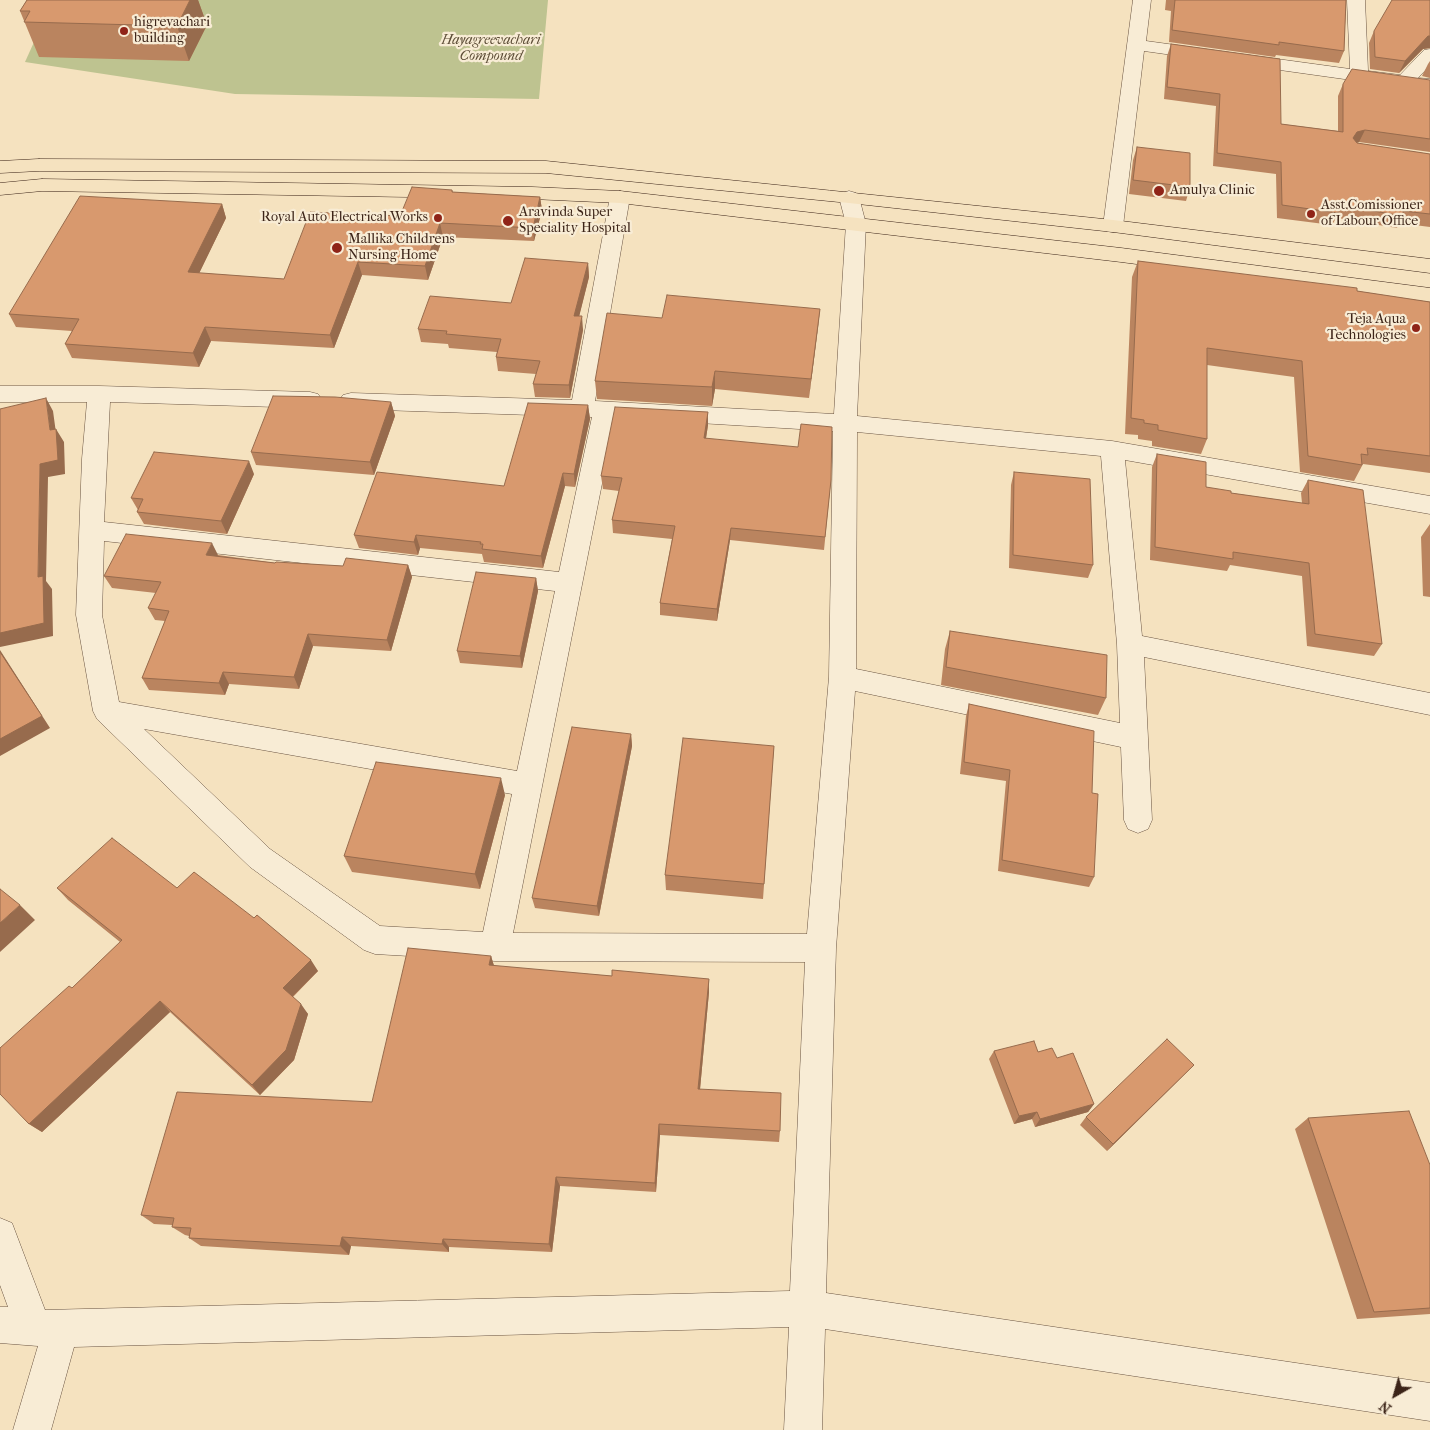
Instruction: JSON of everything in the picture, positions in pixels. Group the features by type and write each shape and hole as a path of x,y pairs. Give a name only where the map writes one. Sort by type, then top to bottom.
{"main road":[{"path":"0,167 39,164 546,167 852,210 1121,255 1430,295"},
{"path":"0,189 42,185 532,193 620,197 1113,226 1430,266"}],"street":[{"path":"1113,226 1142,0"},
{"path":"1356,0 1359,76"},
{"path":"1137,45 1430,85"},
{"path":"1404,82 1430,54"},
{"path":"495,947 570,583 620,197"},
{"path":"803,1430 821,948 842,677 845,423 852,210"},
{"path":"0,394 99,394 594,409 845,423 1112,449 1430,505"},
{"path":"99,394 94,459 89,615 107,711 260,858 375,940 495,947 821,948"},
{"path":"1112,449 1130,644 1138,820"},
{"path":"91,530 570,583"},
{"path":"1130,644 1430,704"},
{"path":"842,677 1134,738"},
{"path":"107,711 528,786"},
{"path":"0,1236 31,1327 32,1430"},
{"path":"31,1327 808,1308 1430,1402"}],"green space":[{"name":"Hayagreevachari Compound","path":"53,0 548,0 539,99 235,94 25,62"}],"building":[{"path":"27,0 190,0 177,26 24,22 30,11 20,11"},
{"path":"1175,0 1346,0 1344,51 1279,42 1279,45 1172,30"},
{"path":"1392,0 1430,0 1430,36 1405,61 1375,57 1374,31"},
{"path":"1171,44 1280,59 1281,124 1343,132 1343,84 1352,69 1430,80 1430,139 1365,130 1357,132 1353,138 1357,143 1430,154 1430,214 1403,211 1403,216 1338,205 1338,213 1282,205 1281,162 1217,153 1220,94 1167,87"},
{"path":"1137,147 1190,153 1190,187 1133,180"},
{"path":"412,187 452,190 452,192 540,197 533,228 440,223 425,266 358,262 330,335 205,327 193,353 65,344 79,319 9,314 80,196 222,204 188,272 284,279 310,212 400,216"},
{"path":"525,258 588,263 574,316 582,316 569,385 533,384 540,361 496,357 501,339 446,334 447,331 418,329 430,296 511,303"},
{"path":"1138,261 1357,288 1357,291 1430,302 1430,456 1367,448 1368,455 1361,454 1362,465 1308,456 1302,361 1207,348 1207,439 1158,430 1158,425 1144,423 1144,420 1131,418"},
{"path":"667,295 820,309 811,379 715,371 712,387 595,381 607,313 662,318"},
{"path":"273,396 335,397 391,402 370,462 251,452"},
{"path":"46,398 50,430 56,429 58,460 40,464 38,577 43,576 44,623 0,633 0,409"},
{"path":"528,403 588,405 574,474 563,473 541,556 482,549 483,544 480,544 481,542 416,535 414,542 354,535 377,472 504,486"},
{"path":"615,407 708,412 704,438 798,447 801,424 832,427 831,480 825,537 731,528 717,609 660,603 675,526 612,520 622,478 601,476"},
{"path":"154,452 249,461 221,521 137,512 143,499 131,498"},
{"path":"1157,454 1206,462 1206,487 1231,491 1231,493 1309,504 1308,480 1363,490 1382,644 1315,634 1309,563 1233,552 1233,559 1155,547"},
{"path":"1014,472 1090,479 1093,565 1013,555"},
{"path":"126,534 212,543 206,555 275,563 343,566 346,558 408,565 387,640 308,634 294,677 223,672 219,683 142,678 169,611 148,608 161,582 104,576"},
{"path":"476,572 536,578 520,656 457,651"},
{"path":"950,631 1107,655 1106,698 946,667"},
{"path":"0,652 42,716 0,739"},
{"path":"969,704 1094,731 1092,793 1098,794 1094,877 1002,860 1010,770 964,762"},
{"path":"572,727 631,734 597,906 532,898"},
{"path":"683,738 774,746 764,884 665,875"},
{"path":"376,762 501,778 475,874 344,856"},
{"path":"112,838 177,888 194,872 254,918 257,915 311,960 283,988 301,1004 286,1050 252,1085 160,1001 29,1124 0,1094 0,1048 69,986 72,988 122,940 57,888"},
{"path":"0,889 20,905 0,923"},
{"path":"408,948 491,956 489,965 612,976 612,970 709,979 698,1089 781,1093 780,1131 659,1124 655,1183 556,1177 549,1244 443,1239 442,1244 342,1237 340,1246 189,1238 191,1228 172,1227 174,1218 141,1215 177,1092 372,1102"},
{"path":"1167,1039 1194,1065 1113,1144 1086,1117"},
{"path":"1034,1041 1038,1052 1052,1048 1057,1058 1073,1053 1094,1104 1040,1119 1037,1112 1019,1116 994,1051"},
{"path":"1409,1111 1430,1165 1430,1308 1374,1312 1308,1118"}],"place":[{"name":"higrevachari building","path":"124,31"},
{"name":"Amulya Clinic","path":"1159,191"},
{"name":"Asst.Comissioner of Labour Office","path":"1311,214"},
{"name":"Royal Auto Electrical Works","path":"438,218"},
{"name":"Aravinda Super Speciality Hospital","path":"508,221"},
{"name":"Mallika Childrens Nursing Home","path":"337,248"},
{"name":"Teja Aqua Technologies","path":"1416,328"}]}
